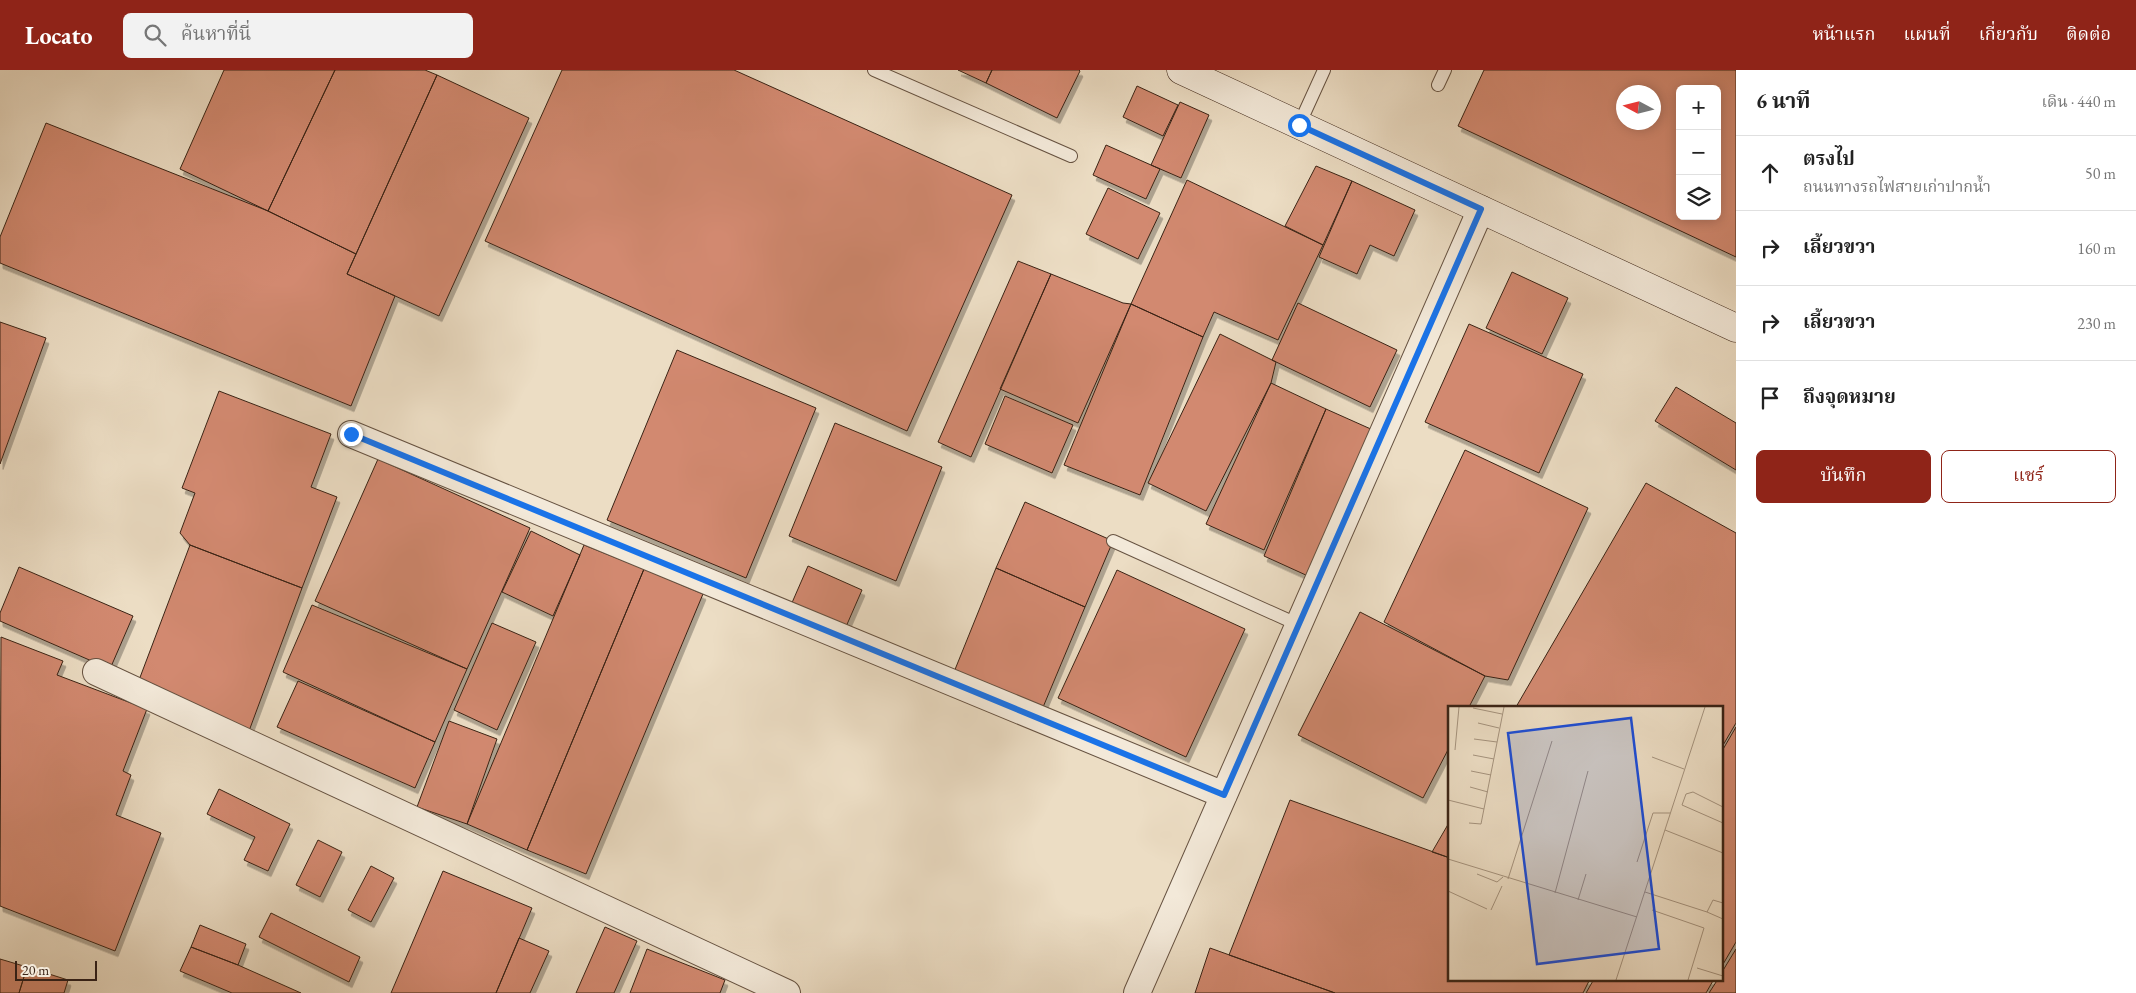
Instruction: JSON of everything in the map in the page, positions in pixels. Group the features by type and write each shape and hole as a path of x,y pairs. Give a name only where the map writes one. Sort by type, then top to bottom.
{"main road":[{"path":"1181,70 1736,328"}],"street":[{"path":"1136,993 1481,209"},
{"path":"351,434 1224,795"},
{"path":"96,672 786,993"}],"lane":[{"path":"874,70 1071,156"},
{"path":"1299,125 1324,70"},
{"path":"1438,85 1445,70"},
{"path":"1114,541 1299,625"}],"building":[{"path":"224,70 335,70 268,211 180,169"},
{"path":"335,70 425,70 437,75 356,254 268,211"},
{"path":"562,70 734,70 1012,195 907,431 485,241"},
{"path":"958,70 992,70 986,83"},
{"path":"992,70 1080,71 1057,118 986,83"},
{"path":"1484,70 1736,70 1736,257 1458,126"},
{"path":"437,75 529,118 439,316 347,274"},
{"path":"1137,86 1178,105 1163,136 1123,117"},
{"path":"1180,102 1209,115 1181,178 1151,165"},
{"path":"46,123 268,211 356,254 347,274 395,296 351,406 0,263 0,237"},
{"path":"1106,145 1160,169 1146,199 1093,175"},
{"path":"1316,166 1352,181 1323,245 1285,226"},
{"path":"1187,180 1323,245 1278,340 1214,312 1203,337 1131,304"},
{"path":"1352,181 1415,210 1394,256 1370,245 1357,274 1319,257"},
{"path":"1108,188 1160,213 1138,259 1086,234"},
{"path":"1018,261 1051,274 971,457 938,442"},
{"path":"1512,272 1568,298 1542,354 1486,328"},
{"path":"1051,274 1123,303 1131,304 1078,423 1000,389"},
{"path":"1298,303 1397,350 1370,407 1272,360"},
{"path":"1131,304 1203,337 1140,495 1064,465"},
{"path":"0,322 46,338 0,464"},
{"path":"1469,324 1583,374 1539,473 1425,422"},
{"path":"1220,334 1276,362 1271,383 1206,511 1148,483"},
{"path":"677,350 816,408 746,578 607,520"},
{"path":"1271,383 1326,409 1264,550 1206,524"},
{"path":"1676,387 1736,423 1736,470 1655,421"},
{"path":"219,391 331,434 311,487 337,497 302,588 190,545 180,533 195,493 182,488"},
{"path":"1005,396 1073,425 1052,473 985,444"},
{"path":"1326,409 1373,430 1308,576 1264,556"},
{"path":"835,423 942,467 896,581 789,536"},
{"path":"1465,450 1588,508 1508,680 1485,676 1384,622"},
{"path":"378,459 530,528 467,669 315,601"},
{"path":"1646,483 1736,533 1736,723 1724,744 1724,706 1517,706"},
{"path":"1025,502 1113,541 1085,607 996,568"},
{"path":"531,531 580,555 553,616 502,592"},
{"path":"190,545 302,588 249,731 136,688"},
{"path":"584,545 644,569 527,850 467,824"},
{"path":"808,566 862,590 845,629 791,605"},
{"path":"19,567 133,616 110,669 0,621 0,613"},
{"path":"996,568 1085,607 1041,712 954,672"},
{"path":"644,569 703,594 586,874 527,850"},
{"path":"1117,570 1245,629 1186,757 1058,698"},
{"path":"312,605 467,669 435,742 283,672"},
{"path":"1360,612 1485,676 1470,706 1448,706 1448,750 1423,798 1298,735"},
{"path":"492,623 536,642 497,730 454,710"},
{"path":"1,637 63,661 57,675 147,709 123,771 131,775 116,815 161,833 115,951 0,906"},
{"path":"298,681 435,742 415,788 277,727"},
{"path":"449,721 497,739 467,824 417,807"},
{"path":"1736,727 1736,942 1724,963 1724,748"},
{"path":"219,789 290,824 268,871 244,860 255,837 207,814"},
{"path":"1290,800 1448,857 1448,980 1590,980 1583,993 1335,993 1229,955"},
{"path":"1448,824 1448,857 1432,852"},
{"path":"318,840 342,852 320,897 296,885"},
{"path":"371,866 394,878 371,922 348,910"},
{"path":"443,871 532,908 496,993 391,993"},
{"path":"271,913 360,957 349,982 259,937"},
{"path":"200,925 246,944 238,965 191,947"},
{"path":"605,927 637,941 614,993 576,993"},
{"path":"519,938 549,951 530,993 496,993"},
{"path":"191,947 238,965 301,993 232,993 180,971"},
{"path":"1210,948 1335,993 1195,993"},
{"path":"647,949 725,980 720,993 630,993"},
{"path":"1736,949 1736,993 1709,993 1717,980 1724,980 1724,969"},
{"path":"0,959 27,967 19,993 0,993"},
{"path":"27,967 68,980 64,993 19,993"},
{"path":"1593,980 1713,980 1706,993 1586,993"}],"route":[{"path":"351,434 1224,795 1481,209 1299,125"}]}
